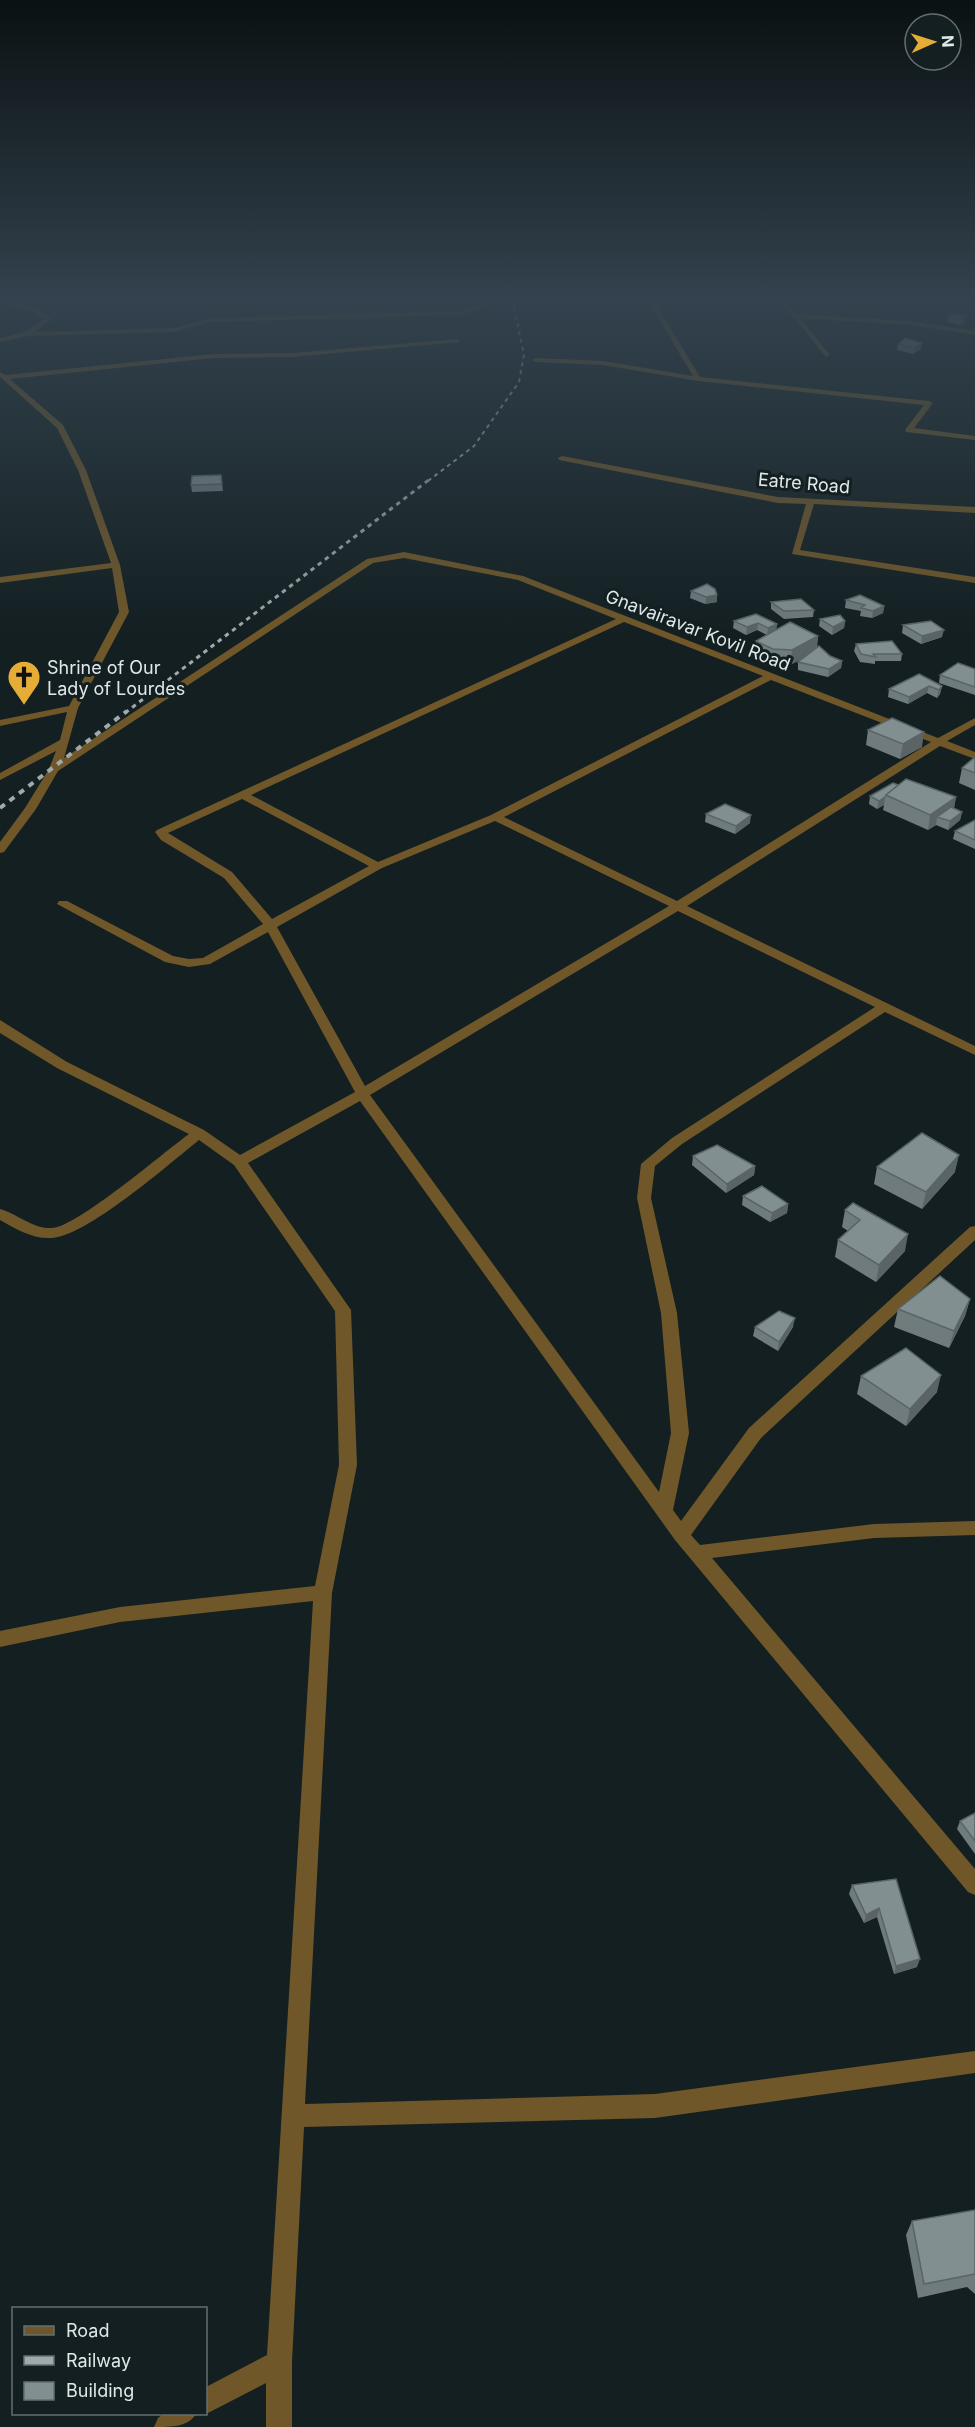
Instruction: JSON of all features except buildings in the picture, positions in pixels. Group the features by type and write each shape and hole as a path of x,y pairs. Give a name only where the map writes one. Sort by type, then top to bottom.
{"street":[{"path":"0,850 30,809 54,769 65,742 73,708 124,612 116,565 82,470 60,428 39,409"},
{"path":"924,409 909,430 975,438"},
{"name":"Eatre Road","path":"562,458 778,500 975,510"},
{"path":"811,502 795,552 975,580"},
{"name":"Gnavairavar Kovil Road","path":"54,769 370,561 404,555 520,578 975,756"},
{"path":"0,580 116,565"},
{"path":"623,619 161,832 165,838 228,875 271,926 363,1095 664,1512 975,1885"},
{"path":"63,904 169,959 189,963 206,961 378,866 495,817 771,676"},
{"path":"0,723 73,708"},
{"path":"239,1162 363,1095 679,907 939,742 975,722"},
{"path":"0,777 65,742"},
{"path":"242,794 378,866"},
{"path":"495,817 975,1051"},
{"path":"664,1512 680,1433 669,1313 644,1198 648,1164 677,1142 884,1007"},
{"path":"0,1024 5,1030 62,1065 199,1133 239,1162 343,1310 348,1465 323,1593 279,2362 279,2427"},
{"path":"0,1214 31,1230 52,1233 69,1229 94,1214 199,1133"},
{"path":"681,1535 755,1433 975,1232"},
{"path":"696,1553 874,1531 975,1528"},
{"path":"0,1639 55,1624 185,1604 323,1593"},
{"path":"293,2116 655,2106 975,2062"},
{"path":"207,2400 279,2362"},
{"path":"167,2427 182,2415"}],"railway":[{"path":"428,481 474,446 500,409"},
{"path":"125,713 430,479"},
{"path":"0,808 127,711"}],"place":[{"name":"Shrine of Our Lady of Lourdes","path":"24,706"}]}
